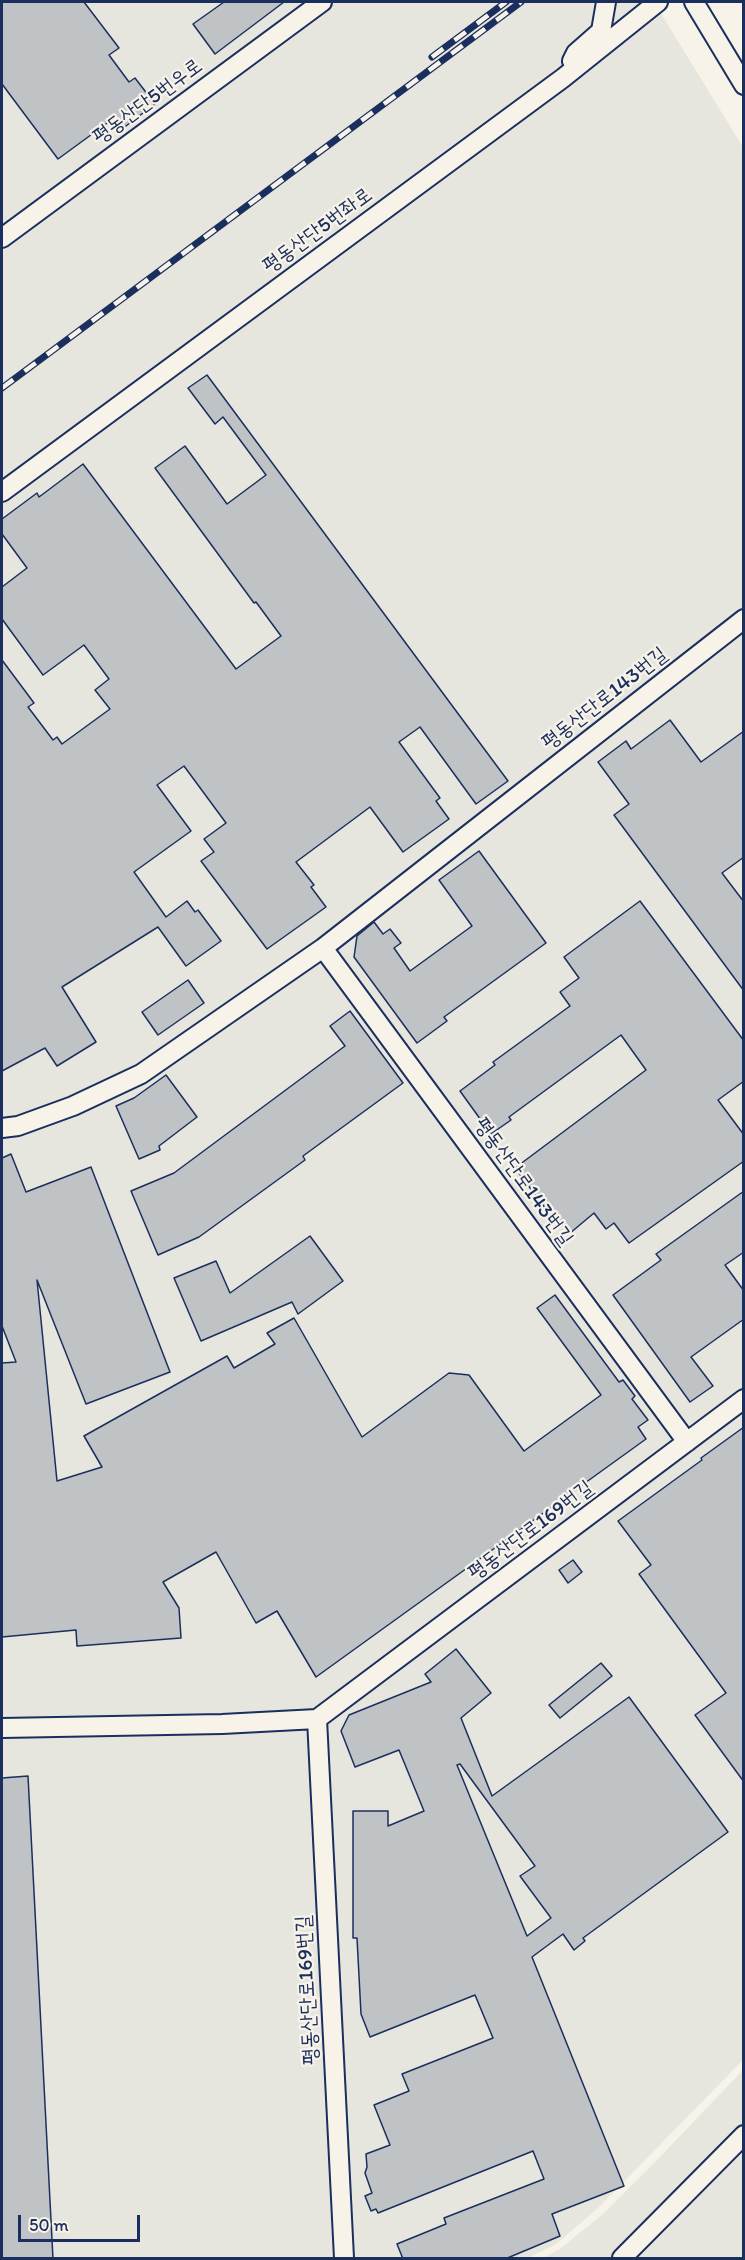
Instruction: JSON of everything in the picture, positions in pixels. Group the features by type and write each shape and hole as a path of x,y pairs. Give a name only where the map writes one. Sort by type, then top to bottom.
{"street":[{"name":"평동산단5번우로","path":"2,238 322,2"},
{"path":"563,78 576,53 601,31 606,2"},
{"name":"평동산단5번좌로","path":"2,492 563,78 658,2"},
{"path":"694,2 744,86"},
{"name":"평동산단로143번길","path":"2,1128 18,1126 73,1106 141,1074 323,948 744,619"},
{"name":"평동산단로143번길","path":"323,948 687,1442"},
{"name":"평동산단로169번길","path":"345,2259 317,1719 744,1399"},
{"path":"2,1728 222,1724 317,1719"},
{"path":"621,2259 744,2135"}],"shaded area":[{"path":"2,2 654,2 744,149 743,2060 598,2208 556,2244 528,2258 2,2258"},
{"path":"743,2070 743,2258 543,2258 560,2249 603,2214"}],"building":[{"path":"2,2 84,2 119,48 109,55 129,82 135,78 155,104 118,132 110,121 58,159 2,84"},
{"path":"224,2 284,2 215,54 193,24"},
{"path":"207,375 508,781 476,804 420,727 399,742 440,798 436,801 449,819 403,852 370,807 296,862 314,885 311,887 326,907 267,949 201,861 214,852 204,839 226,823 184,766 157,785 191,831 134,872 166,917 187,901 195,912 198,910 221,941 186,966 158,927 62,987 96,1042 57,1066 45,1048 2,1071 2,660 34,703 28,707 53,740 57,737 62,744 110,709 95,690 109,679 84,645 43,675 2,619 2,587 27,568 2,534 2,519 37,493 39,497 83,464 236,669 281,636 256,602 254,603 155,468 185,446 227,504 266,475 223,417 215,424 188,388"},
{"path":"670,720 701,762 744,731 744,857 722,873 744,902 744,991 614,815 629,804 598,762 626,741 631,749"},
{"path":"479,851 546,943 444,1017 447,1021 417,1043 354,957 357,936 374,922 383,934 390,929 401,943 394,948 410,971 472,926 439,880"},
{"path":"640,901 744,1041 744,1081 718,1100 744,1135 744,1161 629,1243 614,1223 606,1229 594,1213 569,1234 555,1215 552,1217 515,1168 646,1070 621,1035 509,1117 511,1120 491,1134 460,1091 495,1065 493,1062 570,1006 560,992 579,978 564,957"},
{"path":"188,980 204,1003 158,1035 142,1012"},
{"path":"350,1011 403,1083 303,1156 305,1160 199,1237 158,1255 131,1191 174,1173 345,1046 330,1026"},
{"path":"166,1075 197,1117 159,1146 160,1150 139,1159 116,1106 134,1098"},
{"path":"11,1154 26,1192 91,1167 170,1372 86,1404 37,1280 57,1481 102,1467 84,1436 227,1356 234,1368 275,1344 267,1333 294,1318 362,1437 449,1373 469,1375 524,1451 601,1395 537,1308 555,1295 619,1382 623,1380 635,1396 632,1399 648,1420 638,1427 646,1439 316,1677 277,1611 256,1623 216,1552 163,1582 179,1608 181,1638 77,1646 76,1630 2,1637 2,1363 16,1362 2,1326 2,1158"},
{"path":"744,1191 744,1252 725,1265 744,1291 744,1319 691,1357 713,1386 690,1402 613,1295 661,1260 656,1254"},
{"path":"310,1236 343,1281 298,1314 292,1302 201,1341 174,1278 216,1261 230,1293"},
{"path":"744,1427 744,1782 695,1715 726,1693 639,1574 651,1565 618,1521"},
{"path":"573,1560 582,1572 568,1583 559,1570"},
{"path":"456,1649 491,1693 461,1718 492,1796 629,1697 728,1832 583,1938 585,1941 574,1950 563,1934 532,1957 624,2186 552,2214 560,2236 505,2259 403,2259 397,2244 446,2224 444,2218 544,2179 533,2151 378,2213 376,2209 371,2211 365,2196 372,2193 365,2173 366,2154 390,2145 374,2105 409,2091 402,2074 493,2038 475,1995 370,2037 361,2014 357,1938 353,1938 353,1811 388,1811 388,1826 424,1811 399,1750 355,1767 341,1731 349,1715 431,1682 425,1674","holes":["460,1764 535,1866 520,1876 551,1918 527,1936 457,1765"]},
{"path":"601,1663 612,1676 560,1718 549,1705"},
{"path":"28,1776 53,2259 2,2259 2,1778"}],"railway":[{"path":"432,57 506,2"},
{"path":"2,388 521,2"}]}
